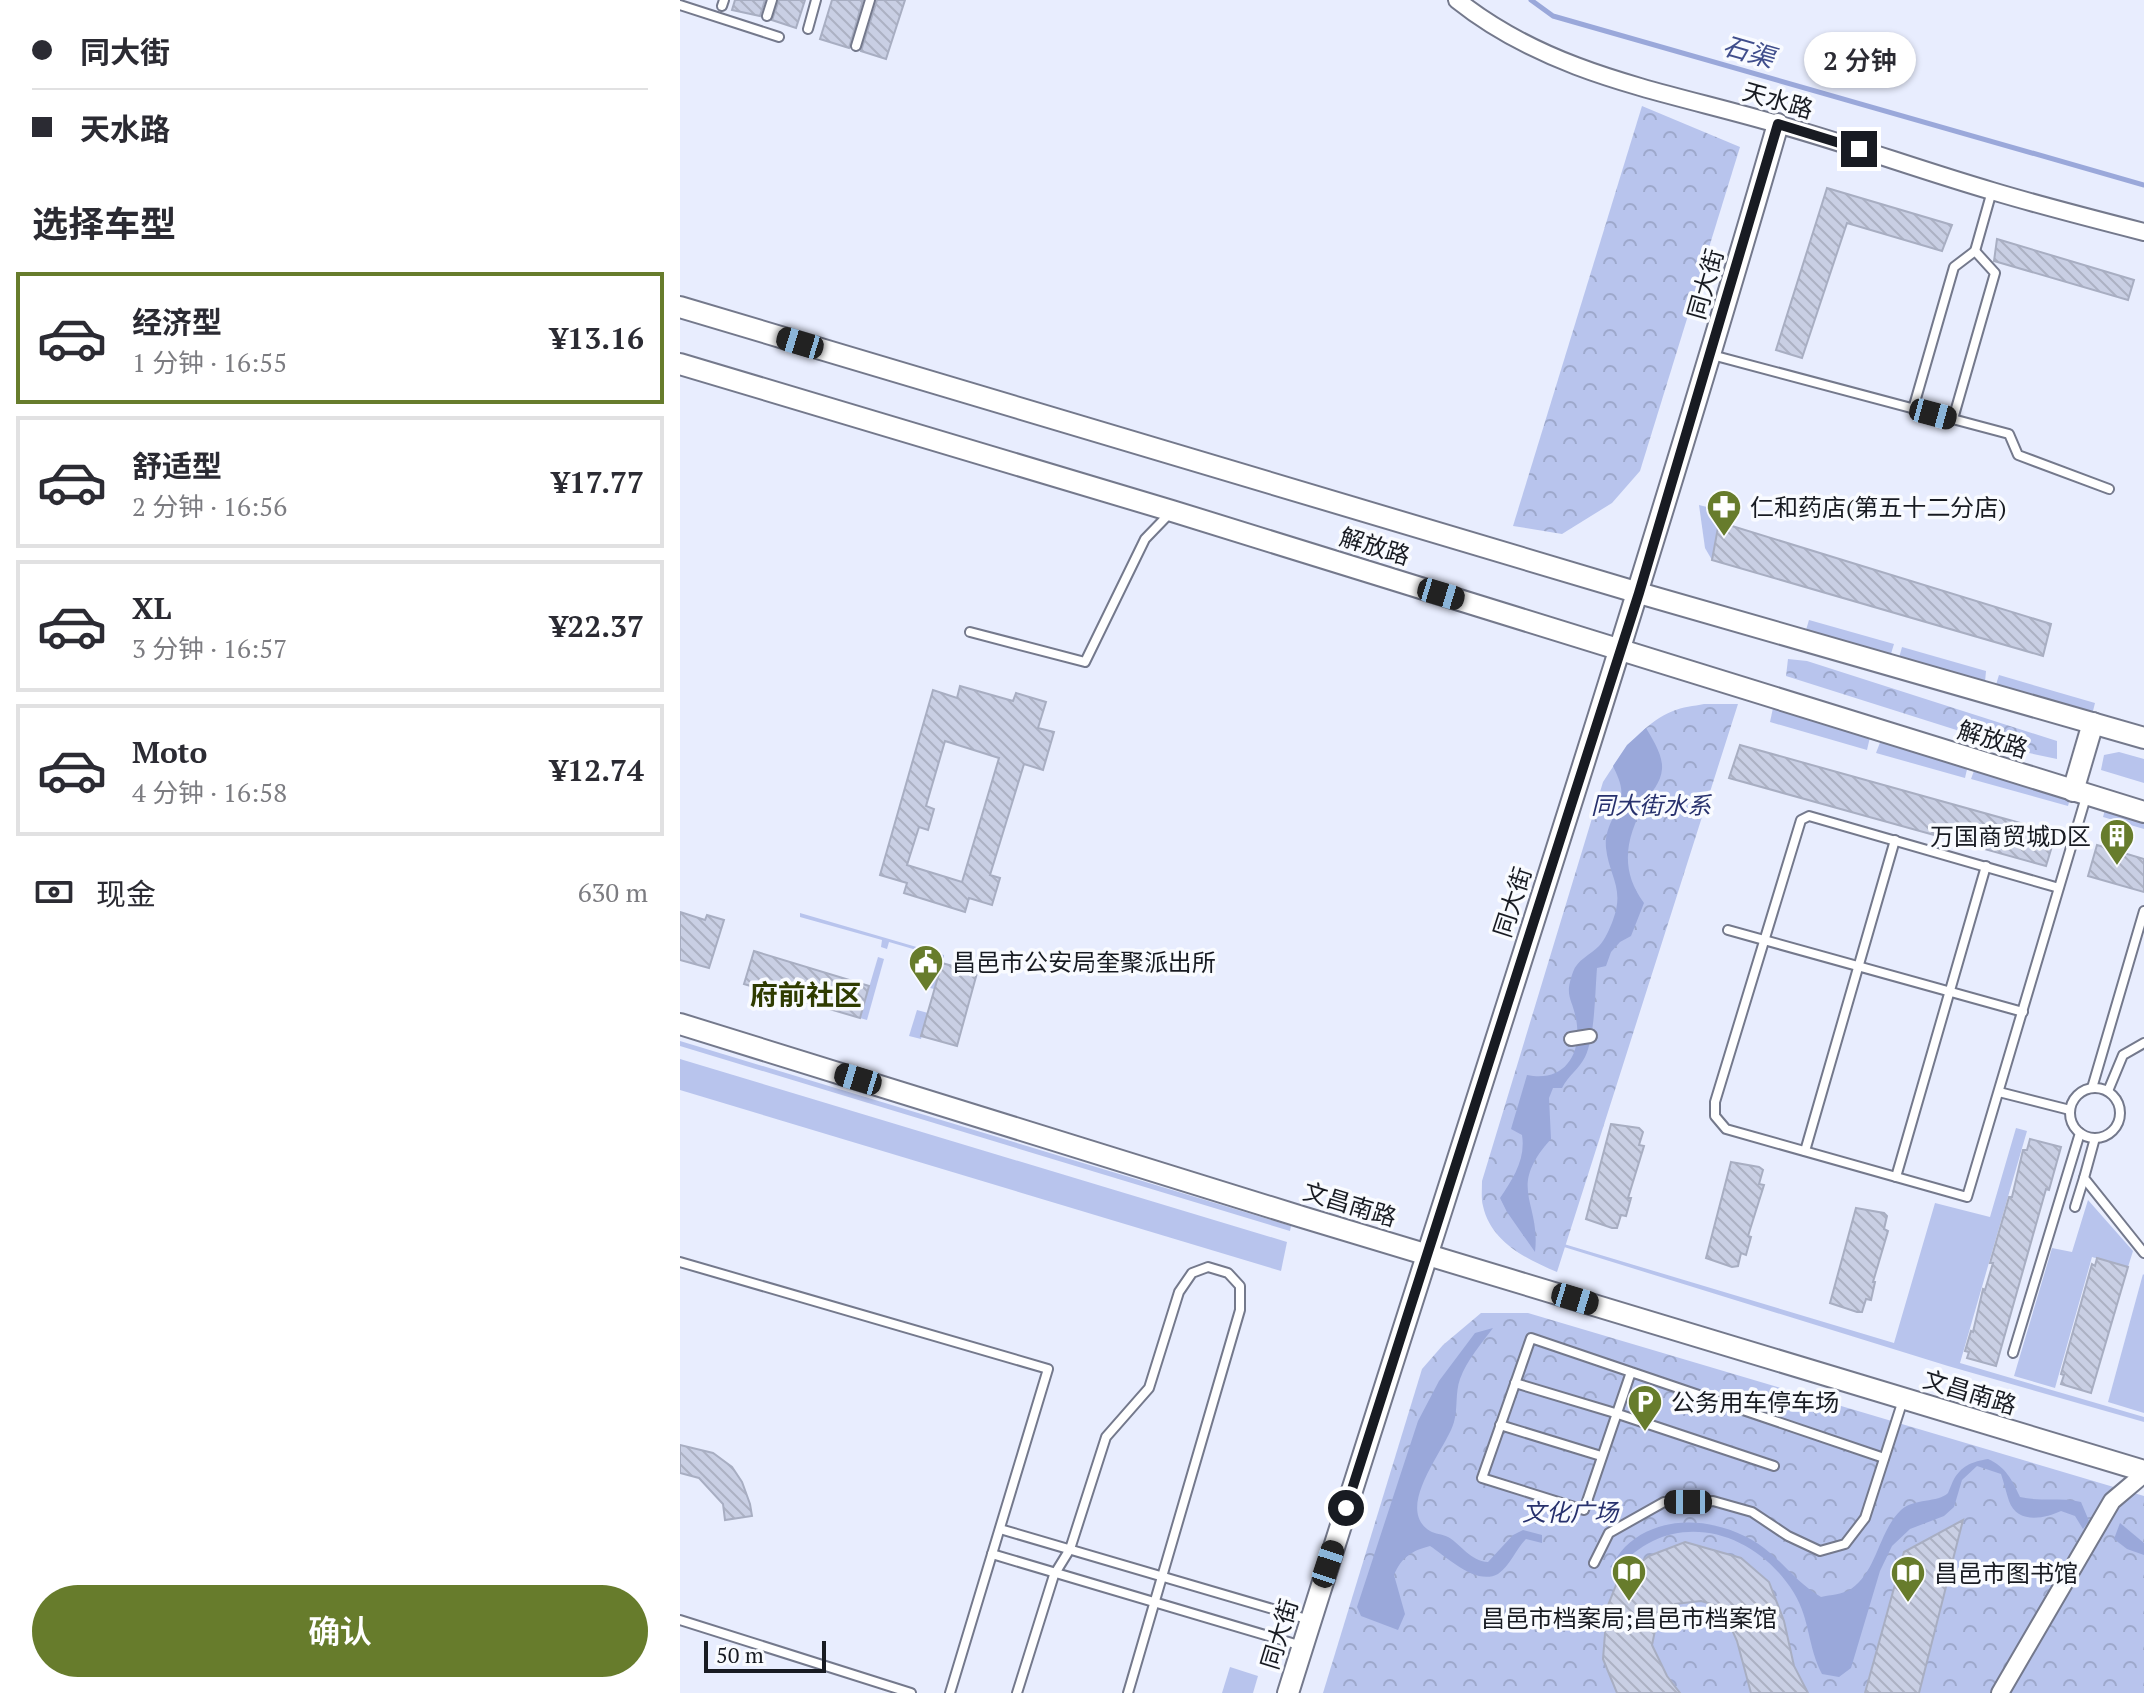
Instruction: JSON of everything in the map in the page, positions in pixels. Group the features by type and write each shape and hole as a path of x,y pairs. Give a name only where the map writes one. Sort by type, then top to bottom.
{"street":[{"name":"天水路","path":"1457,0 1476,15 1540,53 1595,75 1778,124 1992,191 2144,232"},
{"name":"同大街","path":"1288,1693 1425,1254 1639,593 1778,124"},
{"name":"解放路","path":"680,307 1639,593 2144,738"},
{"name":"解放路","path":"680,364 1172,511 2144,812"},
{"path":"2080,793 2093,723"},
{"name":"文昌南路","path":"680,1024 2144,1472"},
{"path":"1571,1039 1590,1036"},
{"path":"2000,1693 2112,1501 2144,1472"}],"lane":[{"path":"767,16 772,0"},
{"path":"808,29 816,0"},
{"path":"856,46 870,0"},
{"path":"680,5 779,37"},
{"path":"1913,409 1954,267 1975,251 1992,191"},
{"path":"1953,419 1995,273 1975,251"},
{"path":"1711,355 2009,434 2018,455 2109,489"},
{"path":"970,632 1085,662 1145,539 1172,511"},
{"path":"2059,888 1809,816 1801,820 1715,1102 1715,1116 1726,1129 1967,1197 2059,888 2080,793"},
{"path":"1805,1151 1895,840"},
{"path":"1896,1177 1986,866"},
{"path":"2092,1088 2144,911"},
{"path":"1728,930 2023,1012"},
{"path":"2108,1091 2123,1055 2144,1043"},
{"path":"2092,1088 2108,1091 2118,1102 2120,1118 2111,1133 2095,1138 2080,1133 2074,1127 2070,1110 2077,1095 2092,1088"},
{"path":"1999,1092 2070,1110"},
{"path":"2013,1353 2080,1133"},
{"path":"2075,1207 2095,1138"},
{"path":"2084,1178 2144,1253"},
{"path":"680,1262 1048,1369 950,1693"},
{"path":"1017,1693 1055,1573 1070,1549 1106,1437 1149,1388 1179,1292 1192,1273 1208,1267 1228,1273 1240,1286 1240,1310 1128,1693"},
{"path":"1631,1372 1584,1510 1482,1478 1531,1338 1884,1458"},
{"path":"1515,1383 1774,1466"},
{"path":"1594,1563 1609,1533 1664,1502 1713,1501 1752,1512 1788,1536 1820,1551 1845,1544 1865,1518 1903,1399"},
{"path":"1500,1425 1601,1456"},
{"path":"1000,1529 1310,1620"},
{"path":"992,1554 1302,1646"},
{"path":"680,1620 911,1693"}],"green space":[{"path":"1642,106 1740,147 1640,471 1612,503 1562,534 1513,526"},
{"path":"1699,505 1723,511 1712,560 1705,548"},
{"path":"1809,620 1894,644 1890,657 1806,630"},
{"path":"1902,647 1986,671 1985,682 1899,658"},
{"path":"1788,659 1807,661 2057,741 2057,759 2029,753 1786,676"},
{"path":"1999,675 2095,703 2092,715 1995,688"},
{"name":"同大街水系","path":"1704,704 1738,704 1557,1272 1511,1248 1494,1230 1483,1206 1482,1181 1603,782 1625,751 1651,724 1677,710"},
{"path":"1773,708 1870,737 1867,750 1770,722"},
{"path":"1881,740 1968,765 1965,778 1876,753"},
{"path":"2119,752 2144,759 2144,783 2101,770 2104,755"},
{"path":"1975,768 2071,795 2068,806 1971,779"},
{"path":"2106,806 2144,817 2144,829 2103,817"},
{"path":"800,913 944,955 944,958 889,942 887,949 881,947 882,940 800,917"},
{"path":"878,957 884,959 867,1020 860,1018"},
{"path":"929,962 941,966 934,989 923,986"},
{"path":"917,1010 928,1013 921,1039 909,1036"},
{"path":"680,1041 1291,1226 1290,1231 680,1046"},
{"path":"680,1059 1287,1242 1281,1271 680,1090"},
{"path":"2016,1128 2027,1131 1960,1363 2144,1417 2144,1422 1948,1366 1564,1247 1564,1244 1894,1343 1935,1203 1990,1217"},
{"path":"2088,1200 2133,1251 2128,1267 2092,1257 2055,1388 2014,1376 2052,1248 2072,1252"},
{"path":"2144,1275 2144,1413 2108,1402"},
{"name":"文化广场","path":"1481,1313 1528,1313 2144,1496 2144,1693 1323,1693 1422,1369 1443,1345"},
{"path":"1230,1667 1258,1676 1253,1693 1222,1693"}],"shaded area":[{"path":"1646,728 1659,753 1662,769 1658,783 1633,829 1628,853 1631,878 1644,903 1631,936 1611,952 1606,966 1597,968 1593,1026 1585,1057 1562,1088 1553,1088 1549,1098 1551,1139 1530,1171 1528,1183 1536,1235 1535,1252 1500,1198 1514,1176 1522,1152 1522,1135 1511,1129 1527,1075 1551,1075 1561,1070 1573,1054 1577,1032 1569,992 1570,980 1577,964 1603,941 1616,909 1617,891 1606,848 1607,833 1621,792 1613,766 1627,745"},
{"path":"1493,1328 1463,1372 1458,1384 1454,1422 1419,1493 1417,1508 1420,1521 1430,1531 1448,1537 1482,1561 1488,1562 1513,1535 1523,1530 1542,1535 1542,1543 1526,1539 1502,1571 1489,1577 1462,1569 1430,1546 1417,1550 1404,1559 1394,1575 1405,1614 1398,1630 1361,1616 1357,1607 1418,1421 1439,1381 1475,1333"},
{"path":"1988,1459 2004,1470 2020,1497 2081,1502 2089,1521 2083,1529 2075,1516 2061,1511 2047,1516 2024,1516 2009,1501 2001,1474 1977,1466 1962,1480 1954,1507 1944,1516 1910,1529 1892,1546 1880,1571 1851,1668 1839,1677 1822,1674 1794,1593 1777,1571 1757,1553 1734,1540 1710,1533 1685,1532 1661,1537 1638,1550 1617,1570 1610,1567 1625,1547 1657,1527 1675,1523 1713,1525 1749,1538 1764,1548 1821,1597 1841,1593 1851,1589 1867,1572 1887,1529 1901,1510 1944,1496 1963,1468"},
{"path":"2120,1523 2144,1543 2144,1555 2127,1549 2114,1539"}],"building":[{"path":"735,0 765,0 760,16 732,10"},
{"path":"779,0 805,0 796,28 772,20"},
{"path":"832,0 863,0 849,48 820,39"},
{"path":"877,0 905,0 886,59 861,51"},
{"path":"1827,188 1952,225 1942,251 1847,223 1802,358 1776,350"},
{"path":"1997,239 2134,280 2128,300 1994,261"},
{"path":"1719,522 2051,624 2043,656 1712,560"},
{"path":"960,686 1013,701 1016,693 1046,702 1038,728 1054,732 1043,770 1024,764 990,875 1000,878 992,905 969,898 965,912 904,893 907,883 880,875 933,690 957,698","holes":["945,741 999,758 962,882 907,865 919,827 928,830 934,809 926,806"]},
{"path":"1740,745 2056,833 2046,866 1729,778"},
{"name":"万国商贸城D区","path":"2097,845 2144,859 2144,892 2088,876"},
{"path":"680,912 705,920 707,915 724,920 709,968 680,960"},
{"path":"754,951 869,986 860,1018 744,984"},
{"path":"942,963 977,973 957,1046 921,1036"},
{"path":"1611,1124 1639,1128 1643,1132 1639,1145 1644,1146 1628,1198 1631,1198 1626,1216 1621,1215 1617,1228 1586,1219"},
{"path":"2030,1139 2061,1147 2049,1190 2046,1189 1996,1366 1967,1358 1969,1352 1965,1351 1993,1263 1990,1263 2009,1197 2012,1197 2023,1150 2027,1150"},
{"path":"1731,1162 1759,1167 1763,1170 1759,1184 1764,1185 1748,1236 1751,1237 1746,1255 1741,1253 1738,1266 1732,1267 1706,1258"},
{"path":"1856,1208 1884,1213 1887,1216 1884,1229 1888,1231 1871,1300 1866,1299 1862,1312 1830,1303"},
{"path":"2097,1258 2128,1267 2091,1393 2061,1384 2064,1375 2061,1374 2092,1264 2095,1266"},
{"path":"680,1445 713,1453 732,1467 742,1482 752,1516 725,1520 723,1504 699,1478 680,1473"},
{"path":"1963,1520 1919,1693 1865,1693 1904,1552"},
{"path":"1685,1542 1741,1558 1769,1582 1784,1621 1794,1666 1808,1693 1751,1693 1737,1641 1722,1607 1701,1601 1675,1604 1657,1621 1652,1645 1667,1676 1680,1693 1617,1693 1603,1659 1607,1608 1618,1580 1649,1556"}],"waterway":[{"name":"石渠","path":"1531,0 1553,16 2144,185"}],"place":[{"name":"仁和药店(第五十二分店)","path":"1724,538"},
{"name":"万国商贸城D区","path":"2117,867"},
{"name":"昌邑市公安局奎聚派出所","path":"926,993"},
{"name":"公务用车停车场","path":"1645,1433"},
{"name":"昌邑市档案局;昌邑市档案馆","path":"1629,1603"},
{"name":"昌邑市图书馆","path":"1908,1604"}],"district":[{"name":"府前社区","path":"806,994"}],"route":[{"path":"1346,1508 1639,593 1778,124 1859,149"}]}
